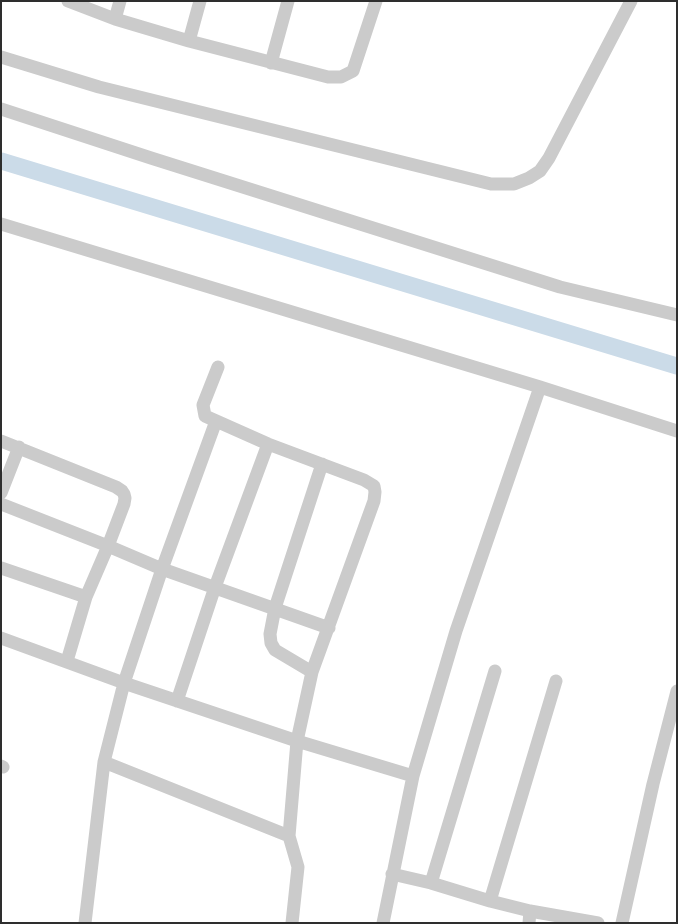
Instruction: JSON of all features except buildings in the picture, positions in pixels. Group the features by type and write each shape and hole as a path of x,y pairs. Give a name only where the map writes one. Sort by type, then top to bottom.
{"street":[{"path":"68,1 115,19 189,41 328,77 341,77 353,71 376,1"},
{"path":"115,19 120,1"},
{"path":"189,41 200,1"},
{"path":"271,63 288,1"},
{"path":"1,56 99,87 492,184 514,184 529,178 540,171 549,158 631,1"},
{"path":"1,109 560,287 677,315"},
{"path":"1,224 540,387 677,431"},
{"path":"218,367 203,405 205,416 268,444 370,483 374,486 375,492 374,501 312,672 296,741 289,836 298,867 292,923"},
{"path":"383,923 413,776 456,631 540,387"},
{"path":"85,923 104,762 124,683 162,569 216,421"},
{"path":"1,440 116,487 122,491 125,498 108,546 86,597 67,661"},
{"path":"177,701 215,587 268,444"},
{"path":"1,493 19,447"},
{"path":"312,672 275,650 271,643 270,634 275,608 322,464"},
{"path":"1,504 162,569 329,628"},
{"path":"1,568 86,597"},
{"path":"1,638 124,683 296,741 413,776"},
{"path":"431,883 495,671"},
{"path":"490,901 556,681"},
{"path":"622,923 653,784 677,691"},
{"path":"104,762 289,836"},
{"path":"392,874 431,883 490,901 530,917 598,923"}],"waterway":[{"path":"1,161 677,366"}]}
